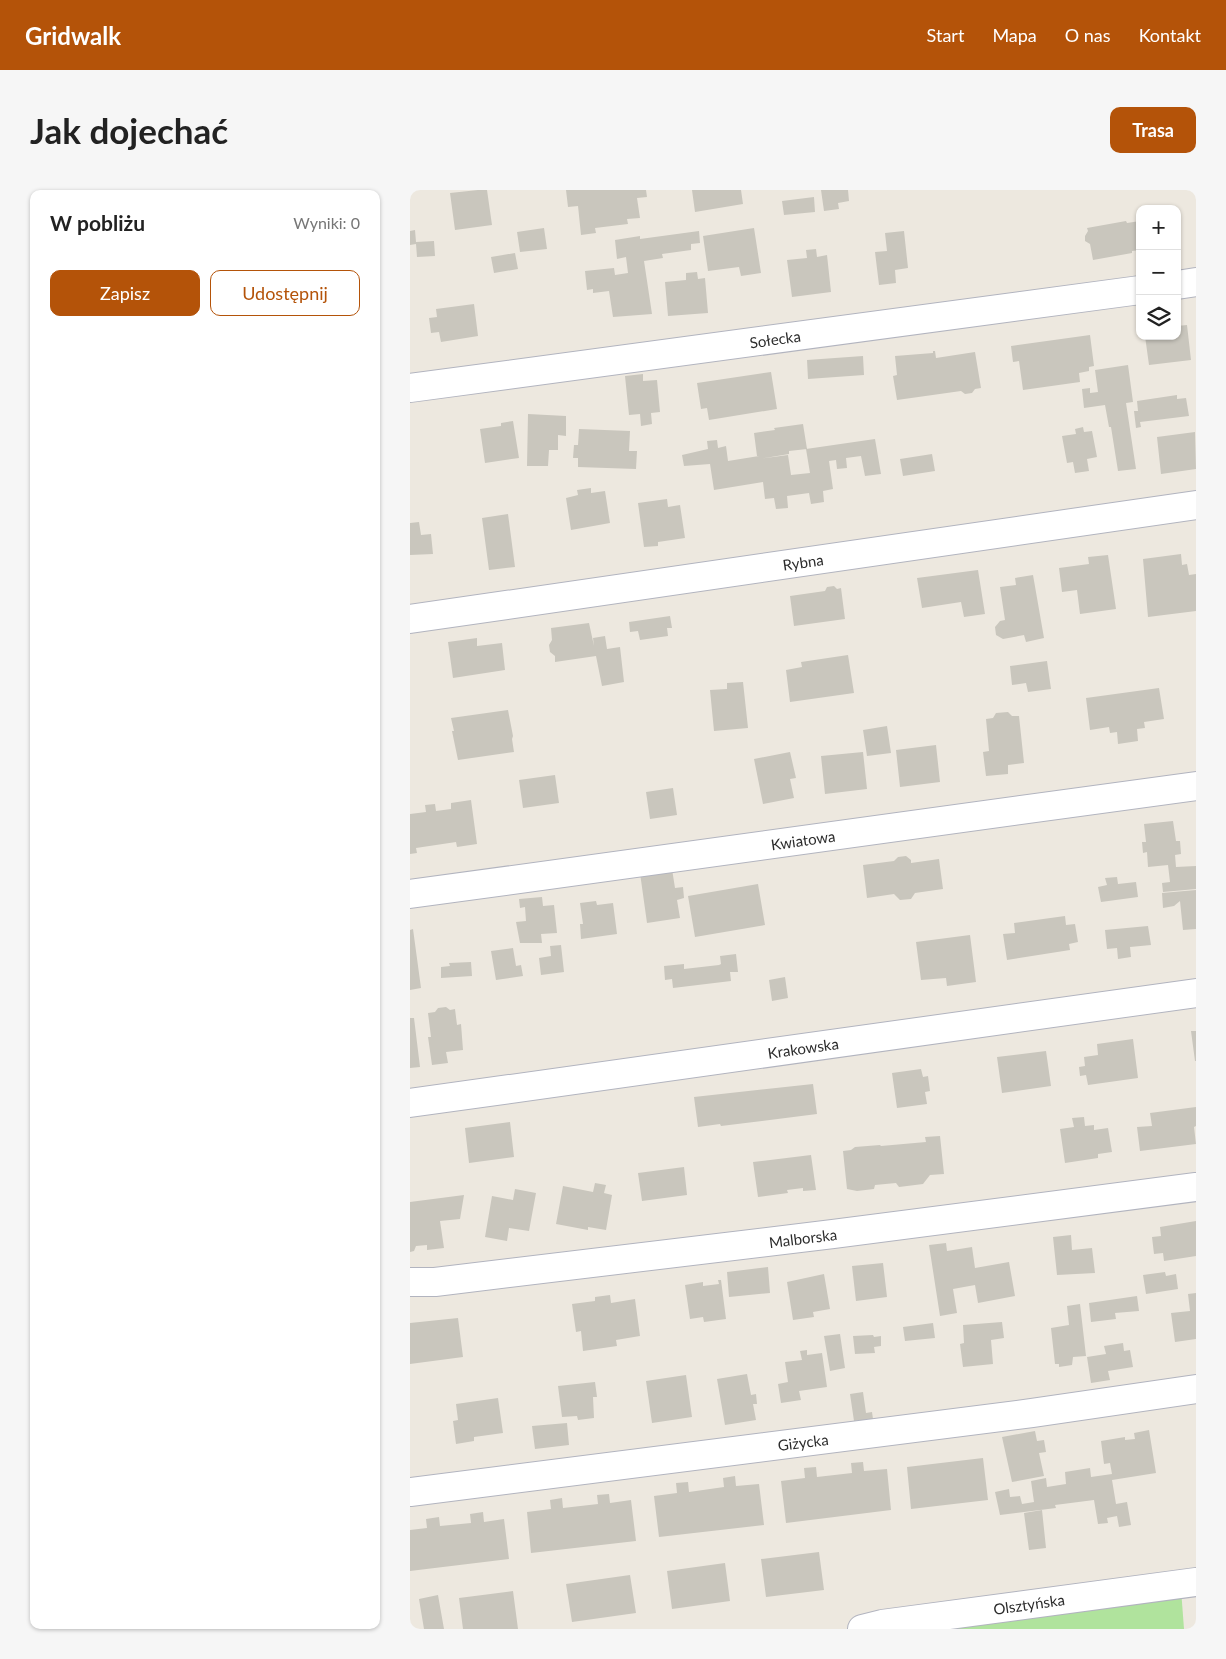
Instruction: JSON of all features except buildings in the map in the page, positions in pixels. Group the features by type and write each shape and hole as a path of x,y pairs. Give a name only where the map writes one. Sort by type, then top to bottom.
{"street":[{"path":"1181,284 1196,282"},
{"name":"Sołecka","path":"410,388 1136,291"},
{"name":"Rybna","path":"410,619 1196,505"},
{"name":"Kwiatowa","path":"410,894 1196,786"},
{"name":"Krakowska","path":"410,1103 1196,993"},
{"name":"Malborska","path":"410,1282 435,1282 814,1236 1196,1186"},
{"name":"Giżycka","path":"410,1492 1032,1413 1196,1389"},
{"name":"Olsztyńska","path":"862,1629 882,1624 1196,1582"}],"green space":[{"path":"1181,1589 1184,1629 954,1629 954,1627"}]}
